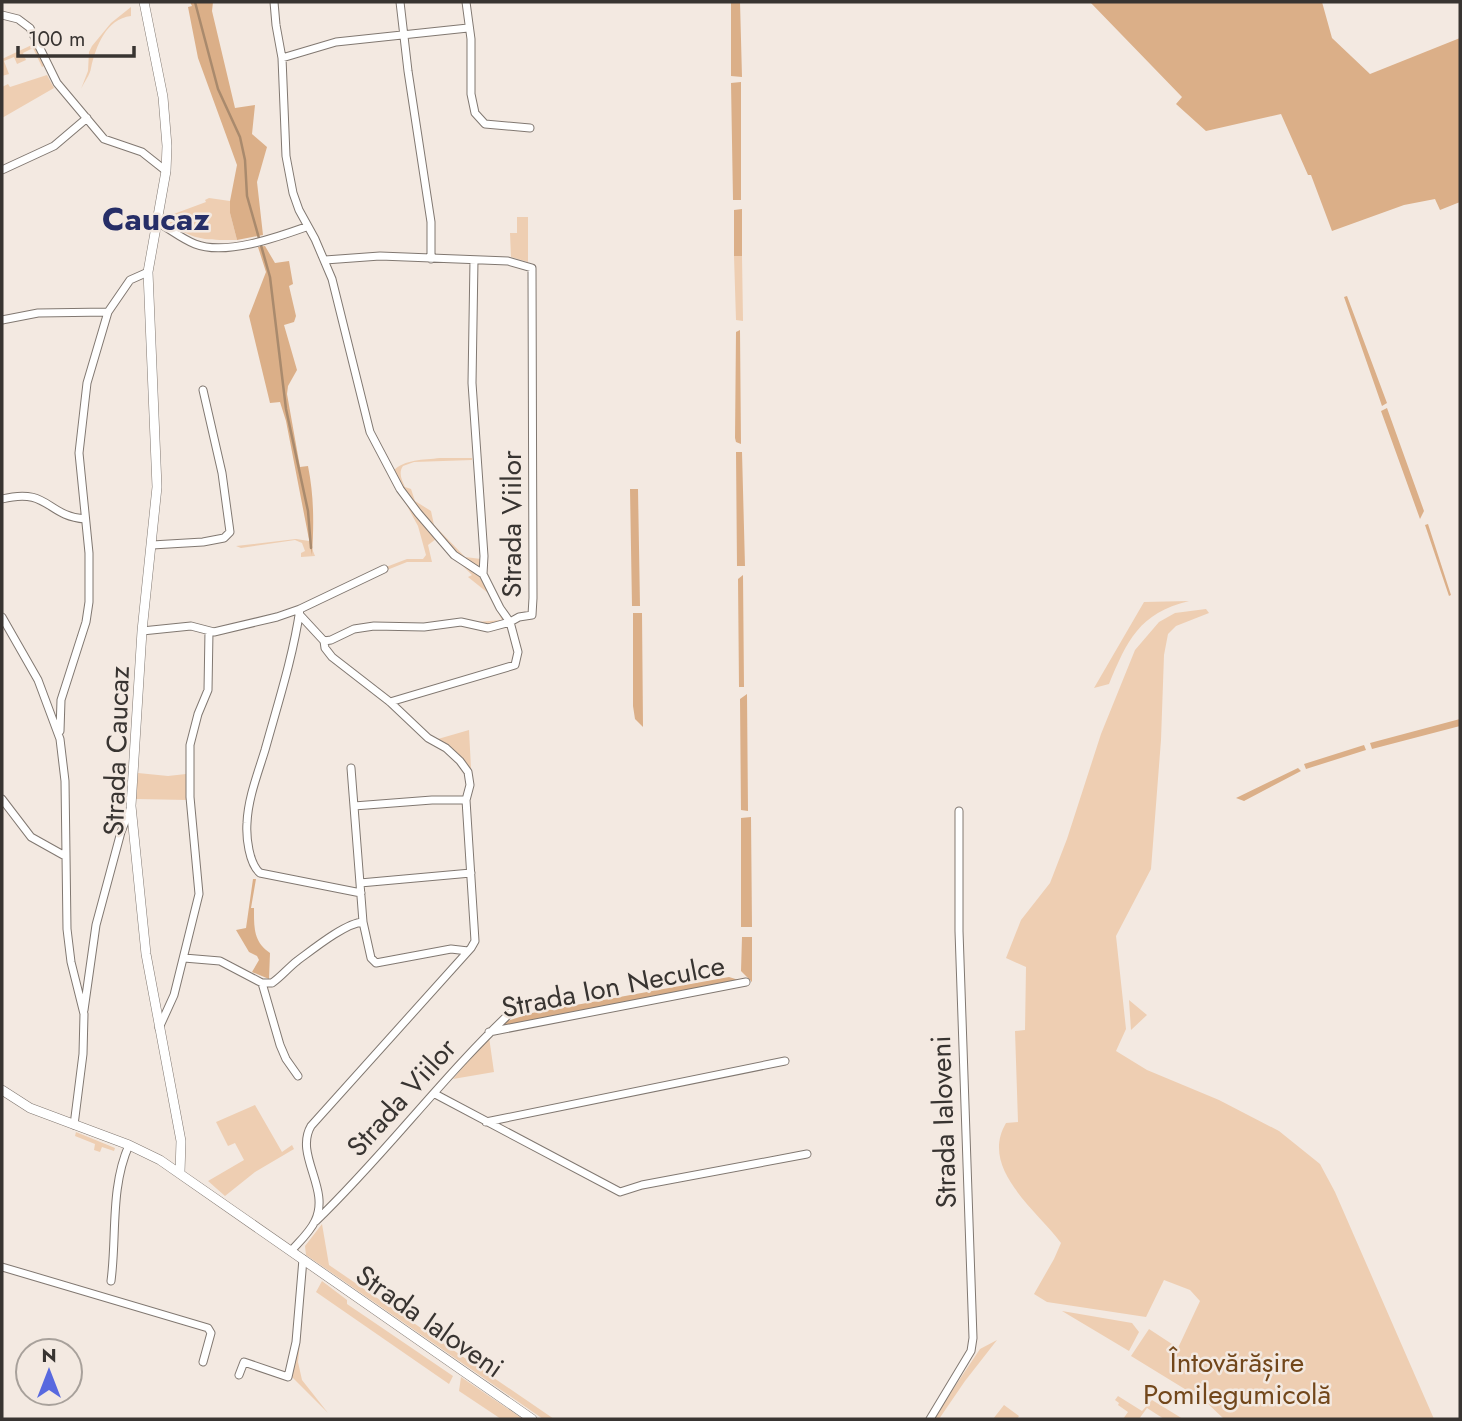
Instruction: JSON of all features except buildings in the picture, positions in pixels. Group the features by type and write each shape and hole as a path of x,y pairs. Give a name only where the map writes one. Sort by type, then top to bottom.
{"street":[{"name":"Strada Caucaz","path":"144,2 166,118 166,172 148,272 157,460 152,545 142,631 131,806 146,954 181,1141 180,1172"},
{"path":"274,2 275,25 282,58 288,169 293,193 306,227 325,260 332,279 373,440 400,489 418,513 454,555 483,574"},
{"path":"400,2 430,222 431,259"},
{"path":"466,2 471,94 477,117 485,124 530,128"},
{"path":"2,15 19,20 30,28 57,83 104,139 142,152 166,172"},
{"path":"282,58 336,42 468,27"},
{"path":"2,170 54,146 87,118"},
{"path":"158,222 201,246 225,247 255,242 306,227"},
{"name":"Strada Viilor","path":"325,260 367,256 508,261 532,268 532,615 510,622 483,574 472,383 474,260"},
{"path":"83,1014 71,962 67,929 65,781 60,739 61,700 86,622 89,602 89,553 79,453 84,399 108,312 130,280 148,272"},
{"path":"2,320 38,313 108,312"},
{"path":"152,545 214,540 225,538 230,532 222,473 203,390"},
{"path":"2,499 36,496 64,514 85,519"},
{"path":"142,631 191,626 209,631 266,620 300,611 384,569"},
{"path":"300,611 324,641 325,648 332,657 390,702 428,738 455,755 465,766 470,785 466,800 475,942 307,1133 307,1146 319,1192 315,1221"},
{"path":"300,611 290,662 248,814 249,847 256,870 265,875 285,876 312,885 361,893"},
{"path":"2,617 38,680 60,739"},
{"path":"324,641 354,629 374,626 424,627 461,622 488,628 510,622 518,652 515,665 390,702"},
{"path":"159,1028 171,1003 199,894 190,797 190,745 192,732 208,690 209,631"},
{"path":"351,768 363,922 370,958 376,963 451,949 468,951"},
{"path":"2,799 32,837 65,856"},
{"path":"354,806 466,800"},
{"path":"74,1125 83,1054 83,1014 96,925 121,832 131,806"},
{"name":"Strada Ialoveni","path":"930,1419 971,1351 973,1338 959,931 959,811"},
{"path":"360,883 471,873"},
{"path":"184,958 220,961 262,983 276,981 296,962 342,930 363,922"},
{"name":"Strada Ion Neculce","path":"488,1032 746,982"},
{"path":"262,983 280,1045 298,1076"},
{"name":"Strada Viilor","path":"291,1251 315,1221 435,1094 488,1032 521,1003"},
{"path":"486,1122 785,1061"},
{"path":"2,1090 30,1108 129,1145 180,1172 303,1259 296,1342 288,1377 244,1362 239,1375"},
{"path":"435,1094 620,1192 642,1185 807,1154"},
{"path":"111,1281 115,1251 117,1181 129,1145"},
{"name":"Strada Ialoveni","path":"303,1259 532,1419"},
{"path":"2,1267 211,1330 203,1363"}],"green space":[{"path":"131,7 131,16 115,22 104,35 81,89 88,71 92,46 111,23"},
{"path":"36,43 44,66 42,67 33,48 23,53 26,60 17,64 14,57 4,61 9,74 2,76 2,59"},
{"path":"47,75 54,88 2,118 2,87"},
{"path":"209,198 230,201 230,213 237,240 201,238 169,223 174,220 171,215 206,202"},
{"path":"517,217 528,217 528,262 511,257 510,233 517,233"},
{"path":"734,256 742,256 743,321 736,320"},
{"path":"440,458 472,460 414,462 403,466 402,479 405,487 411,489 415,501 431,511 434,525 465,557 481,559 480,566 477,567 451,549 403,491 393,471 409,462"},
{"path":"400,493 436,539 428,545 432,562 407,562 387,570 386,567 407,559 423,559 426,555 418,526"},
{"path":"296,539 309,541 315,556 301,557 301,553 305,551 302,543 295,540 241,548 236,546"},
{"path":"462,565 481,577 504,622 485,625 477,622 502,620 488,593 468,577 472,575"},
{"path":"1189,601 1172,606 1146,621 1129,642 1109,684 1094,688 1144,602"},
{"name":"Întovărășire Pomilegumicolă","path":"1206,609 1209,613 1176,626 1168,634 1164,655 1161,740 1151,869 1116,936 1126,1029 1116,1051 1147,1070 1219,1100 1279,1131 1320,1164 1335,1192 1434,1419 1224,1419 1206,1402 1131,1356 1149,1329 1178,1348 1200,1301 1190,1290 1164,1280 1146,1317 1047,1302 1034,1294 1061,1243 1014,1188 1000,1157 1000,1140 1006,1123 1018,1122 1015,1031 1025,1030 1026,967 1006,958 1021,920 1050,883 1101,734 1135,650 1159,622 1175,613"},
{"path":"469,730 471,768 469,770 434,738"},
{"path":"138,773 168,776 186,774 188,800 136,799"},
{"path":"1129,1000 1147,1015 1131,1030"},
{"path":"489,1037 494,1072 453,1079 486,1039"},
{"path":"255,1105 282,1152 292,1145 294,1149 255,1172 225,1196 208,1181 244,1160 235,1143 228,1146 216,1122"},
{"path":"76,1132 115,1148 114,1151 102,1147 100,1152 94,1150 95,1144 75,1136"},
{"path":"322,1224 329,1265 554,1419 543,1419 306,1255 305,1246"},
{"path":"322,1281 347,1300 347,1304 453,1376 449,1384 316,1292"},
{"path":"1062,1311 1132,1323 1139,1332 1129,1351"},
{"path":"302,1321 298,1362 302,1380 328,1413 292,1377"},
{"path":"997,1340 939,1419 933,1419 980,1349"},
{"path":"461,1377 523,1419 501,1419 459,1391"},
{"path":"1118,1396 1142,1411 1152,1400 1183,1419 1164,1419 1147,1408 1139,1419 1123,1419 1128,1412 1118,1405 1115,1400"},
{"path":"1004,1405 1019,1416 1017,1419 993,1419"}],"shaded area":[{"path":"190,2 213,2 212,11 235,108 255,105 252,134 267,147 257,182 263,235 237,240 230,213 230,201 237,165 198,58 188,7 192,6"},
{"path":"731,2 740,2 742,77 731,76"},
{"path":"1090,2 1322,2 1332,38 1370,74 1460,38 1460,202 1440,210 1435,199 1404,205 1332,231 1311,175 1308,175 1281,114 1206,131 1176,104 1182,97"},
{"path":"741,82 741,200 733,200 731,83"},
{"path":"742,209 742,256 734,256 734,210"},
{"path":"265,246 275,263 289,261 293,284 289,286 296,316 294,322 284,325 297,370 288,386 287,394 300,467 308,466 310,477 313,510 312,555 286,421 280,402 270,403 249,316 266,272 258,247"},
{"path":"1347,296 1387,403 1382,406 1344,297"},
{"path":"740,330 741,444 736,442 735,438 736,332"},
{"path":"1387,408 1424,511 1420,519 1381,411"},
{"path":"736,452 742,452 745,566 737,566"},
{"path":"630,489 638,489 640,606 632,606"},
{"path":"1428,524 1451,595 1449,596 1425,525"},
{"path":"743,575 744,687 739,687 738,579"},
{"path":"633,613 642,613 643,727 635,719 633,706"},
{"path":"747,694 748,811 741,810 740,699"},
{"path":"1460,719 1460,726 1372,749 1370,743"},
{"path":"1364,745 1366,750 1306,769 1304,764"},
{"path":"1298,768 1301,771 1244,801 1236,798"},
{"path":"751,817 752,927 741,927 741,818"},
{"path":"253,879 256,879 251,908 254,908 257,939 270,953 269,979 252,972 259,960 249,952 236,930 246,928"},
{"path":"742,937 752,937 752,982 741,971"},
{"path":"729,977 742,981 498,1028 504,1022 532,1013"}],"waterway":[{"path":"195,2 218,89 240,137 245,160 247,196 270,277 286,409 308,511 311,548"}],"district":[{"name":"Caucaz","path":"156,219"}]}
